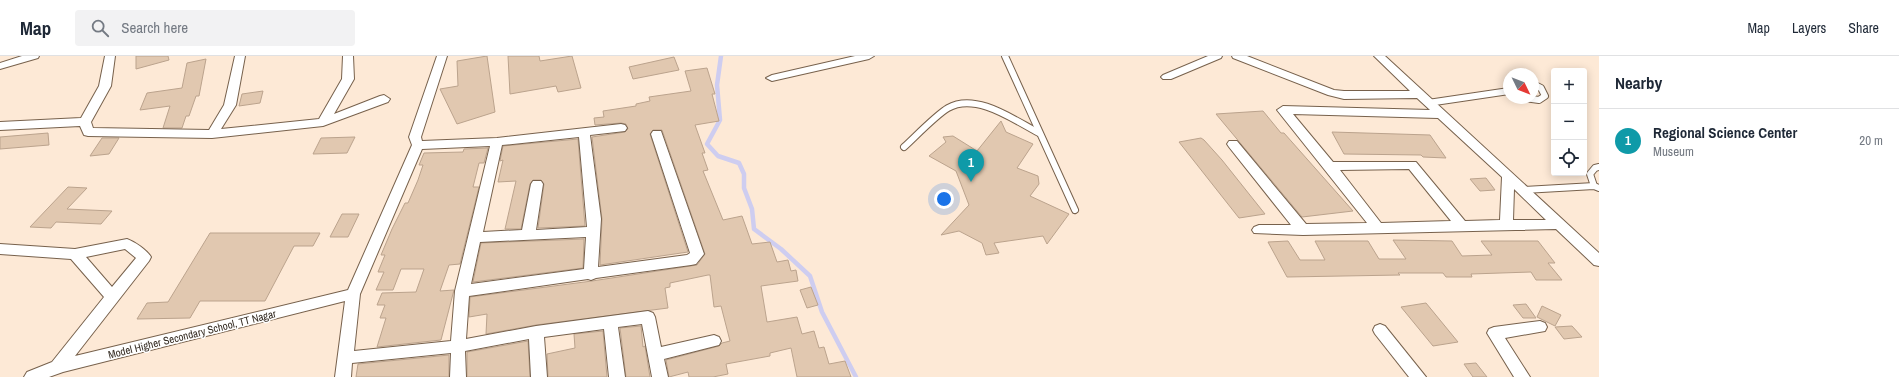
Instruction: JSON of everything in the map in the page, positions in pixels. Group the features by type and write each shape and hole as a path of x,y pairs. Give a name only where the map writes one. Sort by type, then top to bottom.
{"street":[{"path":"0,66 34,56"},
{"path":"110,56 105,86 85,122 88,132 212,134 323,122 384,99"},
{"path":"212,134 230,105 240,56"},
{"path":"323,122 348,79 348,56"},
{"path":"342,377 354,294 418,145 415,137 442,56"},
{"path":"772,78 869,56"},
{"path":"1167,77 1218,56"},
{"path":"1237,56 1332,94 1419,94"},
{"path":"1379,56 1599,260"},
{"path":"1378,228 1330,166 1283,110 1441,114"},
{"path":"0,126 85,122"},
{"path":"418,145 497,142 621,128"},
{"path":"584,132 594,232 591,275"},
{"path":"462,291 591,275 691,260 697,254 657,134"},
{"path":"458,377 458,346 462,291 476,237 497,142"},
{"path":"1233,144 1303,230"},
{"path":"1330,166 1412,165 1462,226"},
{"path":"1506,225 1508,176"},
{"path":"528,234 537,184"},
{"path":"1259,230 1560,224"},
{"path":"476,237 594,232"},
{"path":"0,249 75,254 126,244 144,257 56,372"},
{"path":"75,254 113,298"},
{"name":"Model Higher Secondary School, TT Nagar","path":"32,377 354,294"},
{"path":"345,358 458,346 536,332 648,317 660,377"},
{"path":"610,321 617,377"},
{"path":"1522,377 1494,333 1540,327"},
{"path":"1380,330 1418,377"},
{"path":"536,332 539,377"},
{"path":"655,355 714,342"}],"lane":[{"path":"1005,56 1075,210"},
{"path":"1539,87 1545,96 1539,100"},
{"path":"1428,103 1503,92"},
{"path":"904,147 948,108 962,104 986,105 1039,133"},
{"path":"1524,190 1597,187 1590,174 1595,168 1599,167"}],"building":[{"path":"136,56 168,56 169,60 136,69"},
{"path":"487,56 495,112 457,124 440,89 458,86 457,61"},
{"path":"508,56 539,56 540,61 572,56 581,88 558,92 556,86 510,94"},
{"path":"674,57 679,70 633,79 629,67"},
{"path":"206,59 199,96 196,96 189,116 186,116 182,128 163,128 170,106 140,110 147,93 182,88 187,63"},
{"path":"707,68 715,94 712,94 719,121 695,125 705,153 702,153 708,170 703,171 723,220 742,216 752,244 770,242 777,262 788,260 791,271 796,270 798,281 761,286 767,322 797,317 802,334 814,331 819,348 824,347 829,364 845,361 851,377 797,377 791,348 770,353 770,356 726,364 728,374 713,377 689,377 688,372 669,377 666,360 719,346 722,343 730,341 721,306 714,307 710,275 670,283 670,287 665,288 668,308 536,325 486,334 487,314 469,317 470,297 697,265 705,254 662,130 653,130 650,134 688,252 600,265 602,219 592,137 625,132 628,129 626,124 621,123 595,125 594,118 604,117 603,111 636,106 636,104 650,101 649,97 691,91 685,71"},
{"path":"263,91 260,103 239,106 242,94"},
{"path":"1263,111 1281,133 1284,133 1353,211 1302,217 1216,114"},
{"path":"1001,121 1006,132 1033,144 1017,168 1038,176 1039,184 1030,196 1069,214 1047,244 1043,236 994,243 999,253 986,255 982,243 959,231 941,235 969,205 956,171 929,156 946,142 943,137 953,136 977,151"},
{"path":"1332,132 1430,135 1446,158 1423,157 1421,155 1344,154"},
{"path":"48,133 49,145 0,149 0,137"},
{"path":"355,137 347,153 313,154 321,138"},
{"path":"102,138 119,138 109,154 90,156"},
{"path":"1201,138 1222,160 1265,214 1239,218 1179,142"},
{"path":"578,139 585,226 538,228 544,184 541,180 533,180 530,184 521,229 505,229 516,181 498,182 503,160 500,161 503,146"},
{"path":"488,148 484,163 479,163 473,187 479,187 460,264 449,265 440,291 454,290 441,340 377,347 386,318 380,318 385,305 377,305 382,293 416,292 424,269 401,269 393,290 376,290 384,272 378,272 385,255 381,255 392,229 405,203 408,203 418,180 423,165 419,165 424,153 463,152 464,149"},
{"path":"1486,178 1495,190 1480,191 1470,179"},
{"path":"68,187 87,188 67,209 112,211 101,224 56,222 51,228 30,227"},
{"path":"342,214 359,214 348,237 330,237"},
{"path":"210,233 320,233 313,246 294,246 265,301 200,301 190,318 137,319 147,303 168,302"},
{"path":"584,239 583,268 473,282 481,243"},
{"path":"1393,240 1452,241 1462,256 1492,255 1481,241 1538,241 1555,263 1548,263 1562,280 1536,280 1531,272 1471,274 1472,277 1446,277 1443,273 1398,273 1400,275 1287,277 1268,242 1288,241 1300,260 1325,260 1315,241 1368,241 1379,259 1406,259"},
{"path":"811,287 818,305 807,308 800,290"},
{"path":"1426,303 1458,342 1433,346 1401,307"},
{"path":"1526,304 1536,318 1523,318 1513,305"},
{"path":"1542,306 1561,315 1555,326 1537,317"},
{"path":"641,326 643,347 645,346 650,377 626,377 620,328"},
{"path":"1572,326 1582,337 1564,339 1555,327"},
{"path":"603,331 607,377 548,377 547,354 575,348 574,334"},
{"path":"528,341 530,377 467,377 467,352"},
{"path":"449,355 449,377 356,377 358,364"},
{"path":"1476,363 1487,377 1473,377 1464,364"}],"waterway":[{"path":"721,56 717,85 720,120 707,144 718,156 739,163 744,174 744,188 752,209 754,229 781,249 810,276 822,312 856,377"}],"place":[{"name":"Regional Science Center","path":"971,182"}]}
